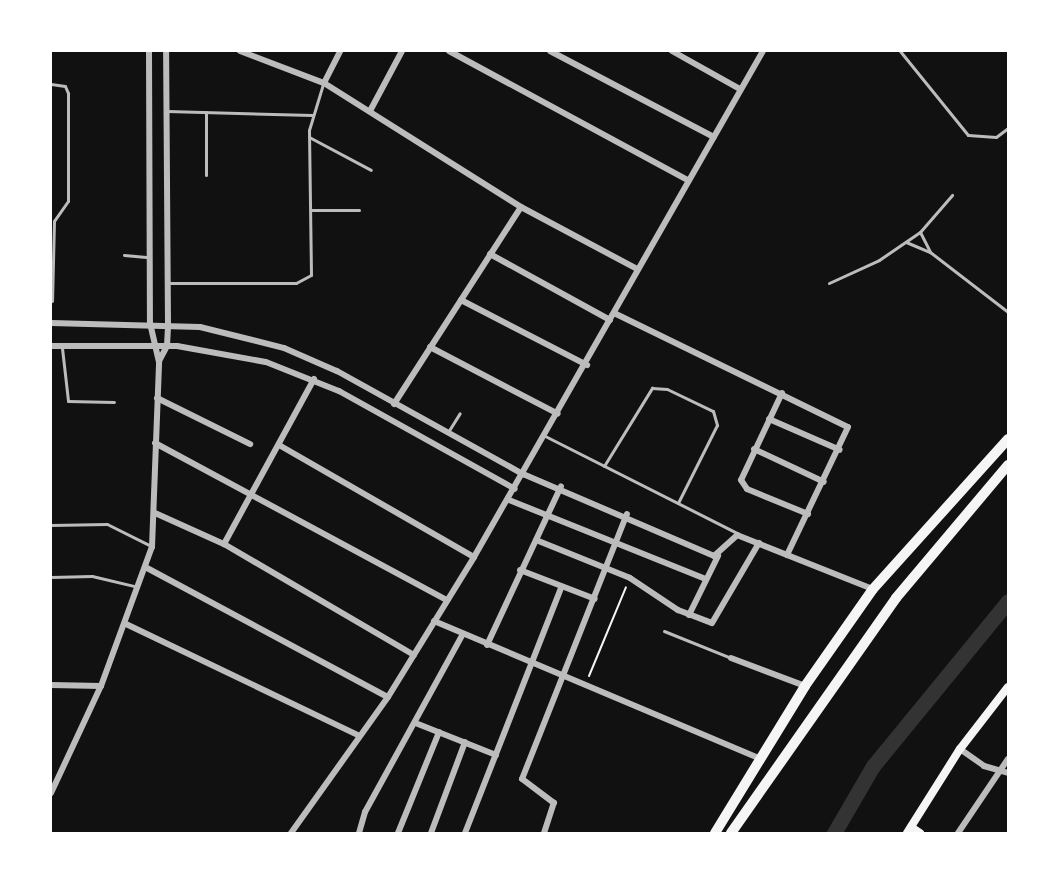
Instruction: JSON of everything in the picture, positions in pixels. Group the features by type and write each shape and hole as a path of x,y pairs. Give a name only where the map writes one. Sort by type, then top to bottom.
{"highway":[{"path":"715,833 805,686 873,589 1008,439"},
{"path":"731,833 822,698 934,549 1008,465"},
{"path":"805,686 822,698"}],"main road":[{"path":"920,833 909,830 960,749 1008,687"}],"street":[{"path":"149,51 150,323 151,345 159,361"},
{"path":"51,793 101,686 147,568 152,547 159,361 167,346 168,324 166,51"},
{"path":"240,51 324,82 521,207 637,270"},
{"path":"324,82 340,51"},
{"path":"370,111 402,51"},
{"path":"449,51 688,180"},
{"path":"550,51 714,137"},
{"path":"672,51 741,89"},
{"path":"291,833 388,697 509,500 637,270 763,51"},
{"path":"394,404 521,207"},
{"path":"490,254 610,320"},
{"path":"461,300 586,365"},
{"path":"614,313 848,427 840,450 787,555"},
{"path":"51,323 168,324 284,348 523,474 561,486 718,555"},
{"path":"51,346 151,345 237,354 314,379 515,489"},
{"path":"430,347 558,414"},
{"path":"224,543 314,379"},
{"path":"782,393 754,449 743,485 808,514"},
{"path":"157,398 250,444"},
{"path":"769,419 840,450"},
{"path":"155,443 250,497 447,600"},
{"path":"279,445 474,557"},
{"path":"754,449 824,482"},
{"path":"487,645 561,486"},
{"path":"509,500 706,579"},
{"path":"155,513 224,543 414,656"},
{"path":"544,833 554,803 522,779 566,676 595,600 613,540 627,514"},
{"path":"689,615 718,555 730,537 744,537 873,589"},
{"path":"536,540 630,578 689,615 712,623 717,619 759,543"},
{"path":"147,568 388,697"},
{"path":"520,570 595,600"},
{"path":"465,833 561,588"},
{"path":"434,621 759,758"},
{"path":"126,624 360,736"},
{"path":"359,833 364,812 418,724 463,634"},
{"path":"731,657 805,686"},
{"path":"51,685 101,686"},
{"path":"418,724 496,755"},
{"path":"398,833 439,732"},
{"path":"431,833 465,742"},
{"path":"960,749 998,772 1008,773"},
{"path":"958,833 1008,759"}],"lane":[{"path":"900,51 968,135 996,137 1008,128"},
{"path":"167,283 305,281 312,266 309,137 312,115 324,82"},
{"path":"51,84 65,86 68,93 68,201 52,221 52,301"},
{"path":"166,111 312,115"},
{"path":"206,112 206,175"},
{"path":"309,137 371,170"},
{"path":"829,283 906,242 920,232 952,195"},
{"path":"311,210 359,210"},
{"path":"920,232 930,252"},
{"path":"906,242 930,252 1008,312"},
{"path":"124,255 150,257"},
{"path":"62,346 62,389 68,401 114,402"},
{"path":"604,466 652,388 668,389 713,411 717,424 678,503"},
{"path":"448,433 460,413"},
{"path":"545,436 744,537"},
{"path":"51,525 107,524 152,547"},
{"path":"51,577 92,576 140,587"},
{"path":"664,632 731,657"}],"path":[{"path":"586,684 630,578"}],"waterway":[{"path":"834,833 873,766 1008,601"}]}
